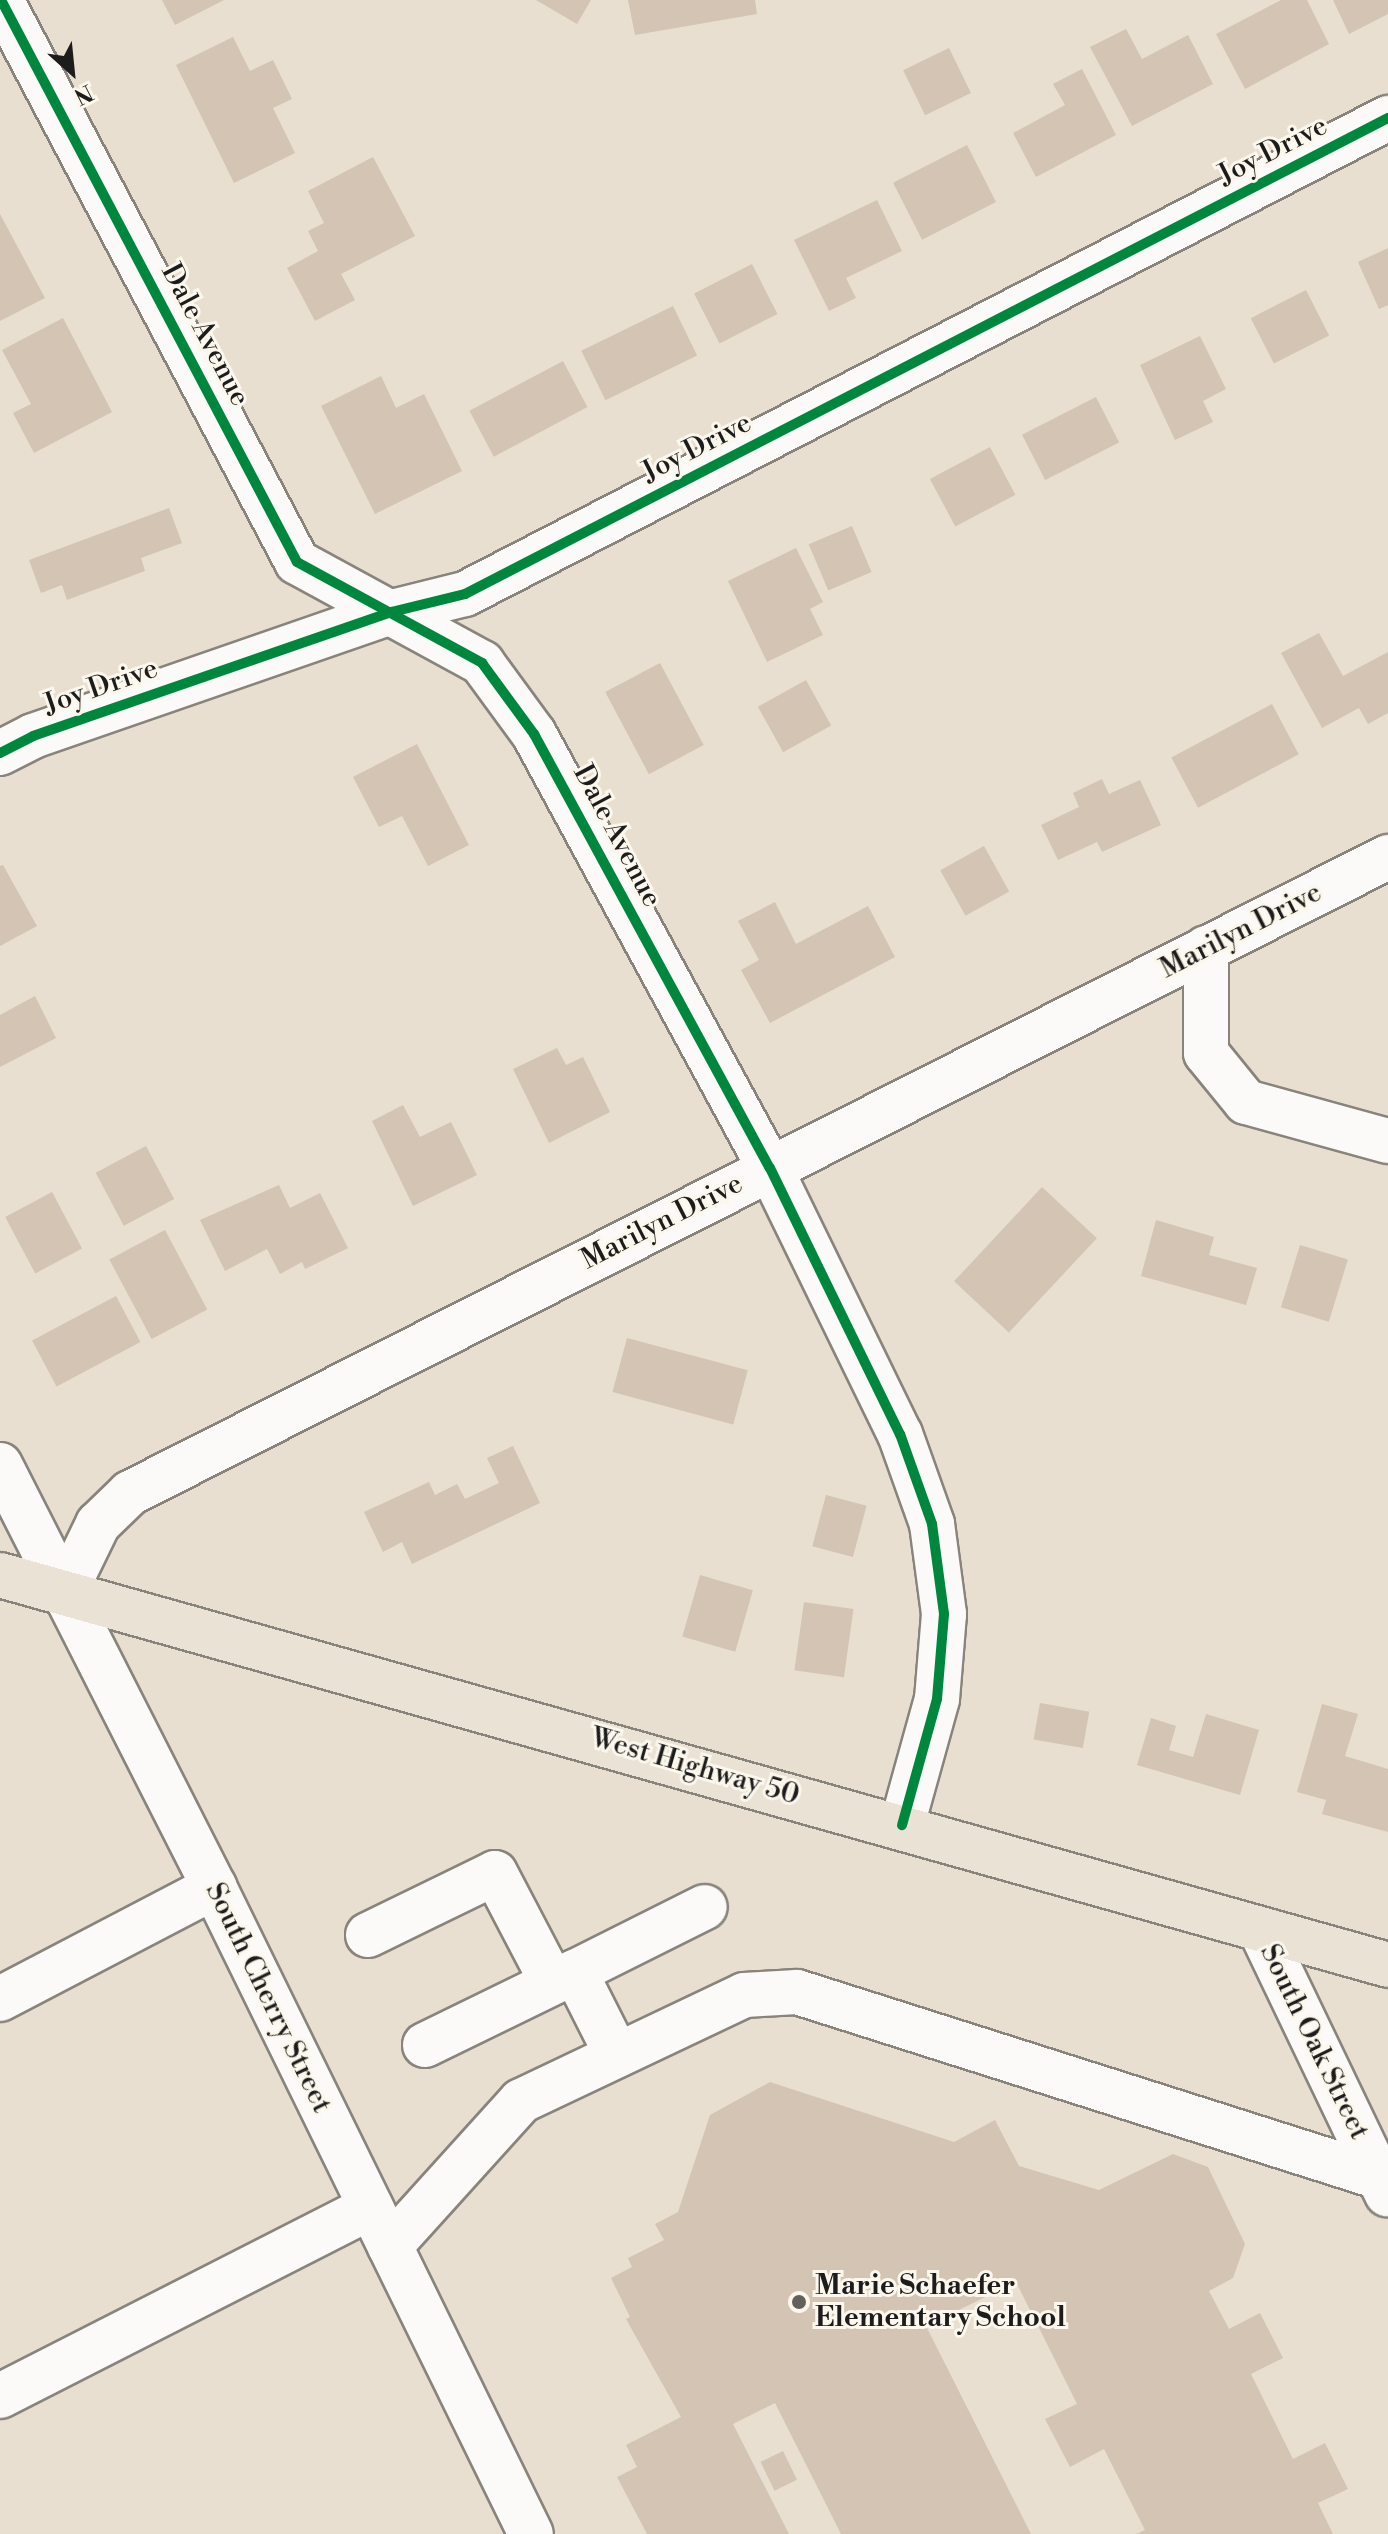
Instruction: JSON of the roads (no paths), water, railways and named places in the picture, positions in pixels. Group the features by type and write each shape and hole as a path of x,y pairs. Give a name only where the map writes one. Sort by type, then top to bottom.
{"main road":[{"name":"West Highway 50","path":"0,1575 902,1825 1261,1931 1388,1965"}],"street":[{"name":"Dale Avenue","path":"1,0 297,562 482,663 534,734 770,1168 900,1434 932,1524 944,1614 937,1699 902,1825"},
{"name":"Joy Drive","path":"0,753 33,736 392,612 465,594 1388,118"},
{"name":"Marilyn Drive","path":"65,1592 98,1524 130,1493 1388,857"},
{"path":"1206,948 1206,1053 1246,1102 1388,1141"},
{"name":"South Cherry Street","path":"0,1465 214,1887 371,2207 523,2532"},
{"path":"368,1935 495,1873 617,2055"},
{"path":"0,1999 214,1887"},
{"path":"425,2045 705,1907"},
{"name":"South Oak Street","path":"1261,1931 1384,2187"},
{"path":"390,2246 521,2101 744,1995 797,1992 1384,2187"},
{"path":"0,2396 371,2207"}],"place":[{"name":"Marie Schaefer Elementary School","path":"799,2302"}]}
